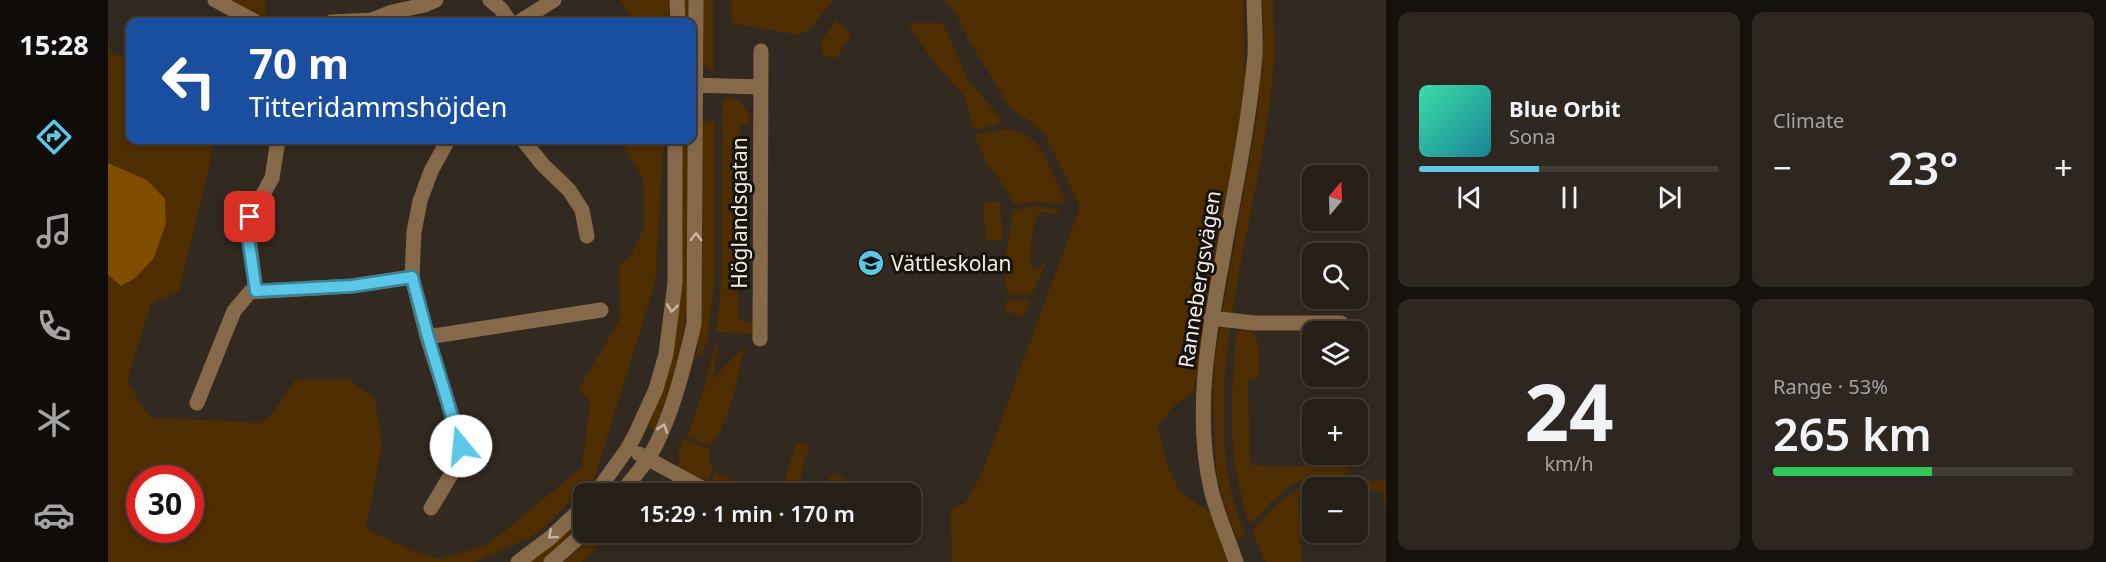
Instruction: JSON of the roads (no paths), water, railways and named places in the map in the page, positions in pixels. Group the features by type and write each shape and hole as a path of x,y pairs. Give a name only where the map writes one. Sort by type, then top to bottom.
{"street":[{"path":"215,0 249,18"},
{"path":"377,18 436,0"},
{"path":"490,0 507,18"},
{"path":"525,18 554,0"},
{"path":"677,0 678,18"},
{"path":"696,0 696,18"},
{"name":"Rannebergsvägen","path":"1236,562 1210,487 1204,440 1205,369 1249,106 1255,52 1254,0"},
{"name":"Höglandsgatan","path":"760,339 761,51"},
{"path":"696,85 761,87"},
{"path":"256,291 248,223 272,178 277,144"},
{"path":"431,508 464,453 412,277 414,232 420,201 431,171 446,144"},
{"path":"525,144 569,190 582,210 587,236"},
{"path":"603,483 628,448 656,389 666,354 675,283 675,144"},
{"path":"628,483 660,437 682,374 694,324 694,144"},
{"path":"197,403 234,311 250,292 352,286 412,277"},
{"path":"428,337 601,310"},
{"path":"1212,318 1254,323 1302,323"},
{"path":"628,448 692,483"},
{"path":"518,562 550,538 573,516"},
{"path":"551,562 573,543"}],"place":[{"name":"Vättleskolan","path":"871,263"}]}
